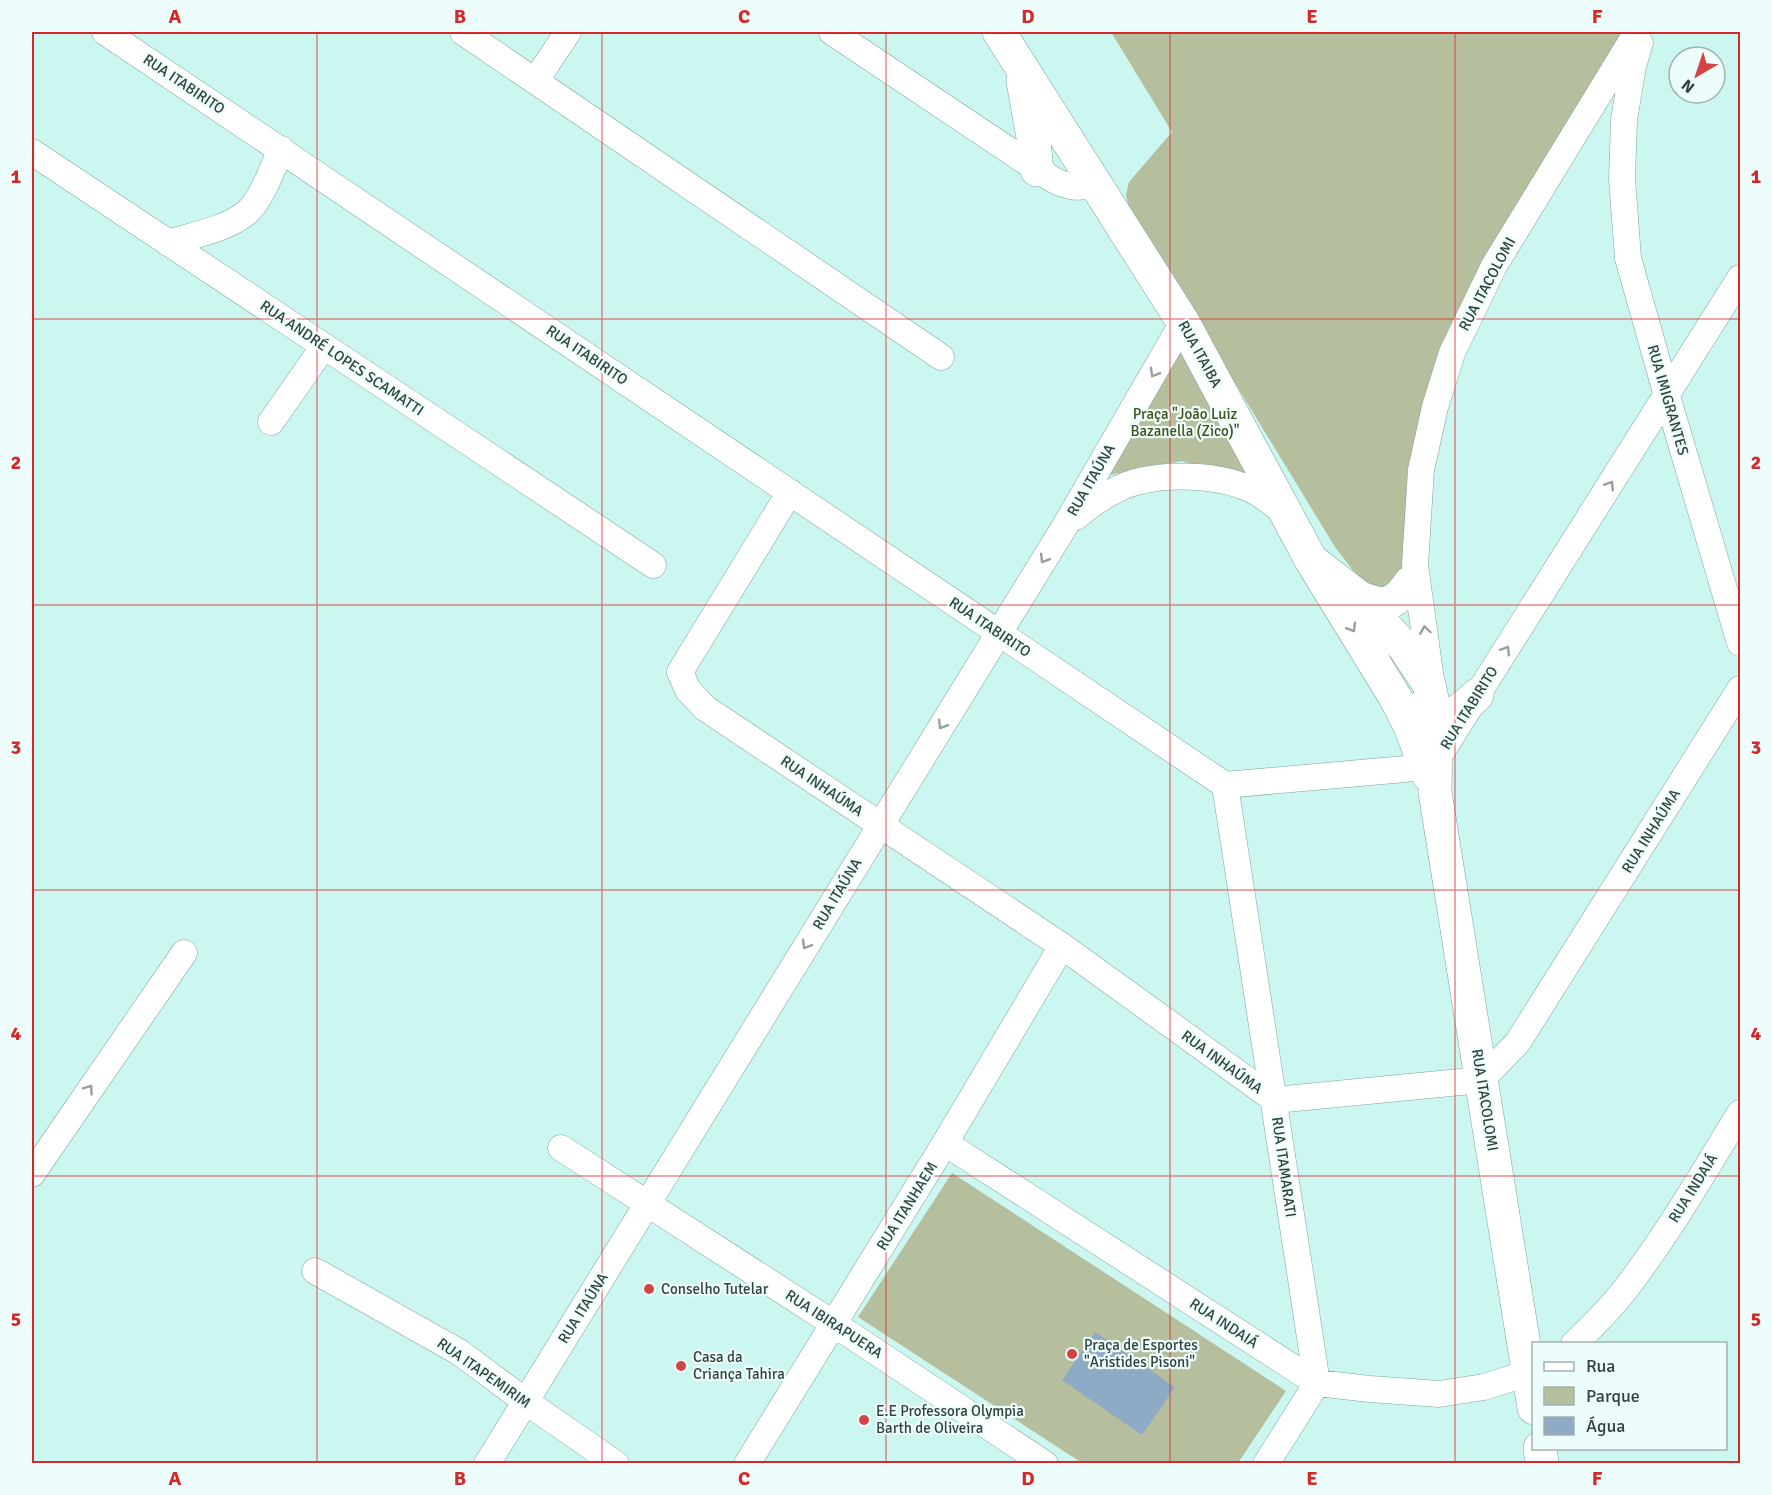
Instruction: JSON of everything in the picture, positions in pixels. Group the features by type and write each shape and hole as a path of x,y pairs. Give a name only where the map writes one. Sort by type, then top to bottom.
{"main road":[{"name":"RUA ITAIBA","path":"999,32 1183,322 1311,560 1395,696 1432,772"},
{"path":"1018,62 1027,101 1036,170"},
{"name":"RUA ITAIBA","path":"1311,560 1359,597 1404,647 1429,684 1436,713 1432,772"},
{"path":"1359,597 1374,604 1387,604 1397,599 1412,574"},
{"path":"1377,666 1389,630"},
{"path":"1395,696 1426,715 1457,713 1477,695"},
{"name":"RUA ITACOLOMI","path":"1432,772 1531,1372 1532,1390"}],"street":[{"name":"RUA ITABIRITO","path":"105,32 1225,785"},
{"path":"463,32 941,357"},
{"path":"536,80 568,32"},
{"path":"832,32 1036,170 1064,186 1076,188 1096,185"},
{"name":"RUA ITACOLOMI","path":"1389,630 1399,613 1412,574 1421,470 1435,407 1452,353 1494,266 1637,32"},
{"name":"RUA IMIGRANTES","path":"1644,32 1633,66 1624,120 1622,179 1628,258 1740,643"},
{"name":"RUA IMIGRANTES","path":"1575,133 1586,125 1599,123 1609,126 1618,136 1623,152"},
{"path":"168,243 226,225 247,213 260,195 281,149"},
{"name":"RUA ANDRÉ LOPES SCAMATTI","path":"32,152 653,565"},
{"name":"RUA ITABIRITO","path":"1432,772 1477,695 1740,278"},
{"name":"RUA ITAÚNA","path":"487,1464 1065,526 1183,322"},
{"path":"271,422 324,346"},
{"path":"1065,526 1097,499 1139,481 1179,477 1218,479 1253,490 1287,514"},
{"name":"RUA INHAÚMA","path":"790,492 680,672 688,690 705,708 1062,946 1275,1100 1481,1080 1518,1042 1740,689"},
{"name":"RUA ITACOLOMI","path":"1412,574 1436,713"},
{"path":"1225,785 1405,769 1432,772"},
{"name":"RUA ITAMARATI","path":"1225,785 1317,1383"},
{"name":"RUA ITANHAEM","path":"747,1464 945,1143 1062,946"},
{"path":"32,1174 184,953"},
{"name":"RUA INDAIÁ","path":"1576,1342 1630,1284 1740,1113"},
{"name":"RUA INDAIÁ","path":"945,1143 1317,1383 1439,1395 1484,1387 1531,1372"},
{"name":"RUA IBIRAPUERA","path":"561,1148 834,1324 1039,1462"},
{"name":"RUA ITAPEMIRIM","path":"315,1271 459,1352 616,1464"},
{"path":"1266,1464 1317,1383"}],"green space":[{"path":"1111,32 1624,32 1483,260 1439,350 1423,403 1409,468 1404,561 1399,575 1385,593 1365,586 1335,547 1129,209 1126,195 1129,182 1172,132"},
{"name":"Praça \"João Luiz Bazanella (Zico)\"","path":"1185,344 1266,488 1182,461 1110,475"},
{"name":"Praça de Esportes \"Aristides Pisoni\"","path":"952,1173 1286,1391 1238,1463 1082,1463 858,1317"}],"water":[{"path":"1095,1332 1175,1387 1142,1435 1062,1380"}],"place":[{"name":"Conselho Tutelar","path":"649,1289"},
{"name":"Praça de Esportes \"Aristides Pisoni\"","path":"1072,1354"},
{"name":"Casa da Criança Tahira","path":"681,1366"},
{"name":"E.E Professora Olympia Barth de Oliveira","path":"864,1420"}]}
